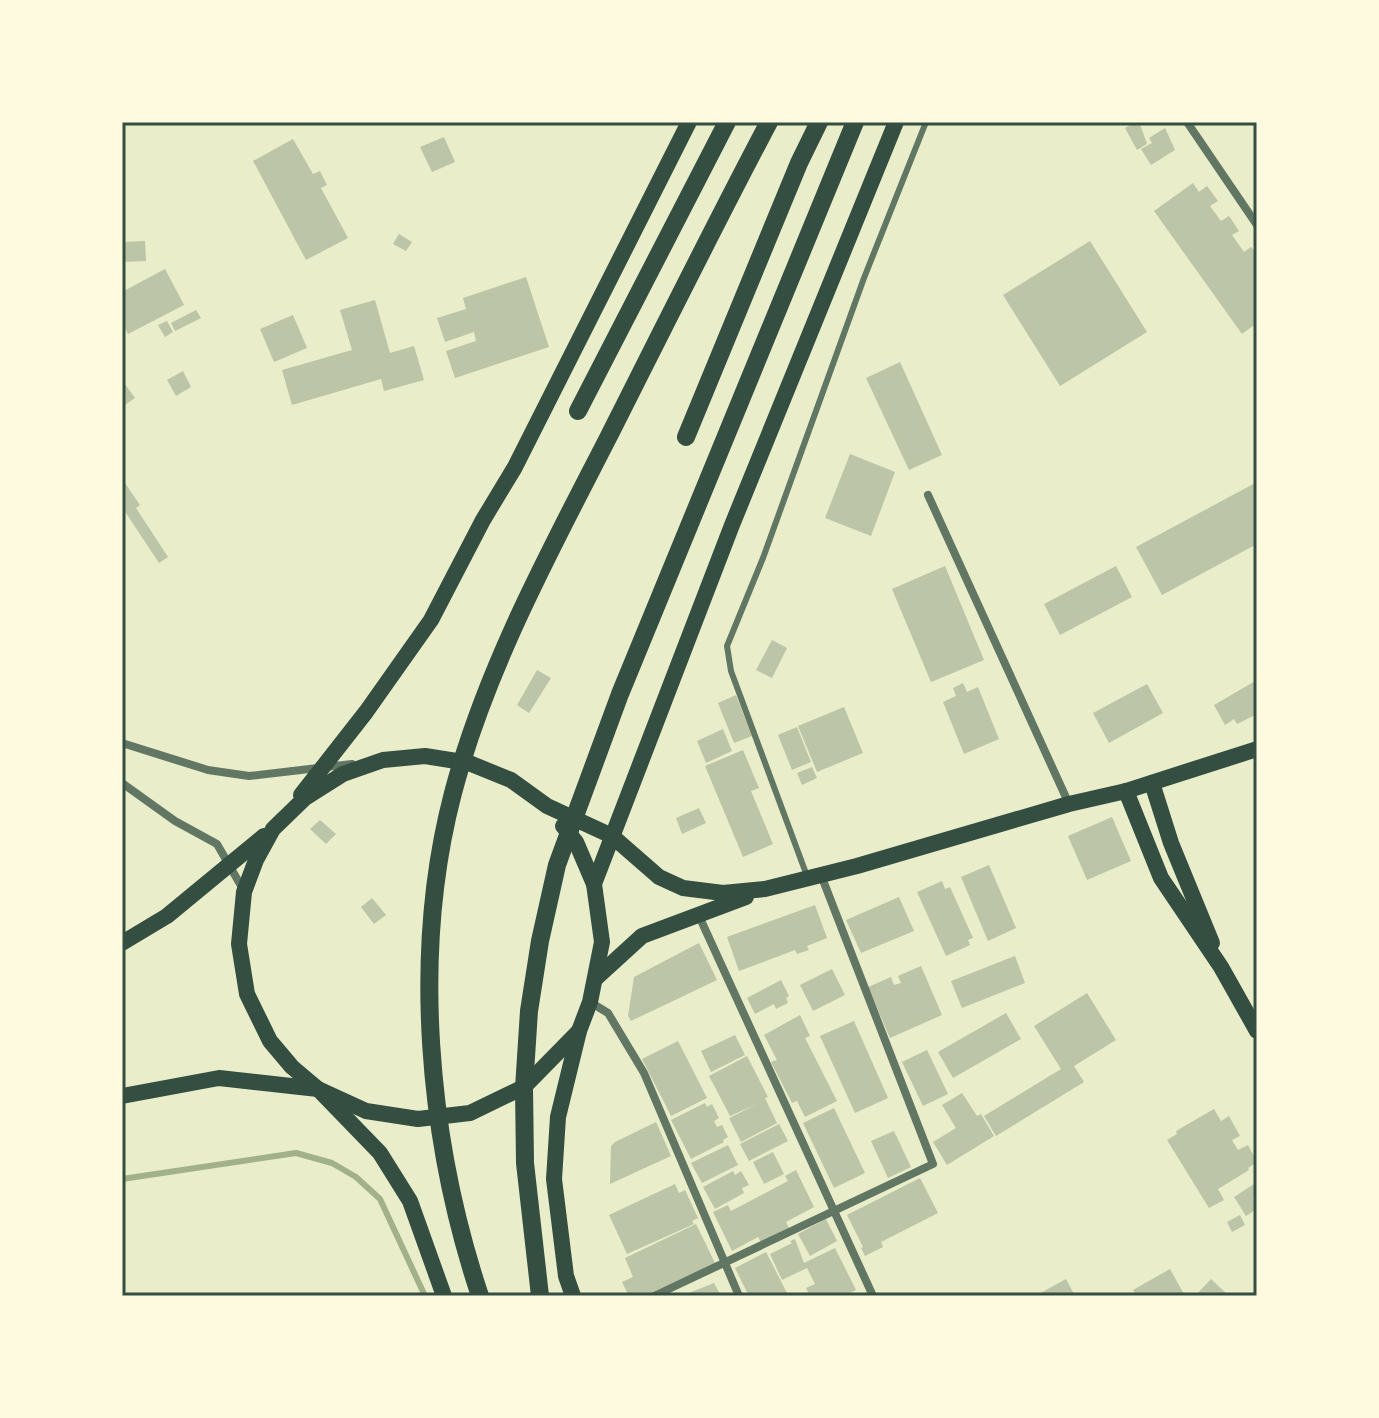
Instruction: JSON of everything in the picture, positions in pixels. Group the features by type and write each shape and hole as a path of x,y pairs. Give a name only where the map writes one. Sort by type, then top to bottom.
{"highway":[{"path":"578,411 727,122"},
{"path":"480,1296 468,1260 443,1143 431,1030 430,952 436,877 453,793 479,711 537,577 769,122"},
{"path":"686,437 799,163 819,122"},
{"path":"540,1296 525,1163 524,1088 529,1011 557,865 620,694 855,122"}],"main road":[{"path":"444,1296 410,1201 380,1153 318,1089 292,1067 270,1041 247,994 239,944 244,892 256,860 273,829 366,712 431,620 483,520 515,467 689,122"},
{"path":"594,884 732,525 896,122"},
{"path":"122,943 167,916 273,829 305,798 343,774 383,760 425,756 469,763 511,780 547,806 612,836 659,877 683,888 723,893 765,889 815,877 1069,804 1126,791 1257,749"},
{"path":"1152,783 1171,843 1221,967"},
{"path":"1126,791 1161,878 1221,967 1257,1031"},
{"path":"547,806 576,842 594,884 602,942 590,1002 579,1031 558,1117 554,1179 566,1276 573,1296"},
{"path":"596,978 642,936 765,889"},
{"path":"122,1096 219,1078 318,1089 366,1111 418,1119 470,1113 524,1087 579,1031"}],"street":[{"path":"1187,122 1257,225"},
{"path":"928,495 1069,804"},
{"path":"123,745 208,770 249,776 383,760"},
{"path":"122,783 175,821 217,844 244,892"},
{"path":"654,1296 933,1164 815,877"},
{"path":"699,916 873,1296"},
{"path":"590,1002 608,1013 644,1073 739,1296"}],"lane":[{"path":"815,877 731,671 727,646 763,558 864,278 926,122"}],"building":[{"path":"1135,122 1137,126 1140,124 1147,144 1137,150 1125,128"},
{"path":"1165,128 1175,150 1151,165 1141,149 1152,143 1149,138"},
{"path":"444,137 455,162 432,172 420,147"},
{"path":"293,139 313,174 320,171 327,185 321,188 348,238 306,260 253,161"},
{"path":"1193,183 1199,192 1207,186 1218,201 1210,206 1221,221 1229,216 1239,231 1232,235 1244,252 1251,247 1257,254 1254,265 1257,269 1257,323 1242,334 1154,211"},
{"path":"399,234 412,242 406,251 393,244"},
{"path":"145,241 146,261 122,262 122,242"},
{"path":"1090,241 1147,332 1060,386 1003,295"},
{"path":"165,269 184,305 128,334 122,322 122,292"},
{"path":"526,277 549,347 455,378 446,351 476,341 474,332 445,342 437,318 466,309 463,298"},
{"path":"375,300 390,353 414,346 424,380 384,391 381,379 292,405 282,370 352,350 340,310"},
{"path":"196,310 201,318 175,331 171,323"},
{"path":"293,315 307,348 274,362 260,329"},
{"path":"167,321 173,332 165,337 158,325"},
{"path":"900,362 942,455 909,470 866,378"},
{"path":"183,371 191,387 176,396 167,380"},
{"path":"122,380 135,398 122,407"},
{"path":"850,454 895,472 871,536 825,518"},
{"path":"1257,482 1257,544 1162,595 1136,547"},
{"path":"125,483 140,505 136,508 168,557 159,563 122,507 122,485"},
{"path":"945,566 984,660 931,682 892,589"},
{"path":"1116,566 1132,597 1060,635 1044,604"},
{"path":"772,640 787,648 772,678 756,670"},
{"path":"537,670 551,678 529,713 517,705"},
{"path":"1257,680 1257,714 1237,724 1234,719 1225,725 1214,705"},
{"path":"963,683 967,692 978,687 999,739 964,754 943,702 956,696 953,688"},
{"path":"1147,684 1163,713 1109,743 1093,713"},
{"path":"736,695 752,736 734,743 718,703"},
{"path":"844,707 863,753 817,772 798,726"},
{"path":"797,727 811,762 792,770 778,735"},
{"path":"723,729 732,751 706,763 697,741"},
{"path":"743,750 759,788 751,791 773,844 743,857 705,766"},
{"path":"812,767 817,778 802,785 797,773"},
{"path":"699,808 706,823 682,834 676,818"},
{"path":"1112,817 1131,861 1087,880 1068,836"},
{"path":"320,820 336,834 326,844 310,829"},
{"path":"989,865 1016,928 988,941 961,877"},
{"path":"942,881 945,889 950,887 973,938 968,940 970,945 946,956 917,892"},
{"path":"899,897 914,931 861,953 846,920"},
{"path":"372,898 386,915 374,924 361,907"},
{"path":"815,905 827,938 807,946 809,950 797,954 795,950 739,971 727,937"},
{"path":"699,943 717,980 631,1021 628,1016 634,977"},
{"path":"1015,956 1025,983 962,1008 951,981"},
{"path":"921,966 942,1015 890,1038 868,987 891,977 894,985 901,983 898,976"},
{"path":"832,969 845,995 813,1011 800,985"},
{"path":"781,980 789,996 786,998 788,1003 776,1009 774,1004 755,1014 747,998"},
{"path":"1087,993 1116,1040 1074,1066 1084,1082 996,1136 984,1116 1061,1069 1034,1026"},
{"path":"1006,1013 1021,1039 953,1078 938,1052"},
{"path":"800,1015 810,1036 805,1038 837,1101 805,1117 797,1101 792,1103 771,1062 777,1060 764,1035"},
{"path":"854,1021 888,1098 855,1113 820,1036"},
{"path":"735,1035 745,1055 711,1072 701,1051"},
{"path":"678,1041 707,1098 671,1116 642,1059"},
{"path":"927,1050 948,1094 923,1106 902,1062"},
{"path":"747,1056 768,1097 765,1098 777,1123 741,1142 729,1118 757,1104 730,1116 709,1076"},
{"path":"962,1093 977,1116 981,1114 994,1136 947,1165 933,1142 956,1128 942,1105"},
{"path":"705,1103 707,1107 712,1104 719,1118 714,1121 717,1127 722,1125 728,1137 691,1159 671,1120"},
{"path":"834,1108 865,1173 834,1188 803,1123"},
{"path":"1214,1109 1221,1121 1229,1116 1240,1136 1232,1140 1238,1150 1248,1145 1257,1162 1218,1189 1224,1200 1209,1208 1167,1140 1177,1134 1176,1131"},
{"path":"656,1122 671,1156 610,1184 611,1146"},
{"path":"779,1124 788,1141 749,1161 740,1144"},
{"path":"894,1131 911,1167 888,1178 871,1141"},
{"path":"728,1145 738,1165 702,1183 691,1163"},
{"path":"773,1152 784,1174 764,1184 753,1162"},
{"path":"796,1170 814,1207 786,1222 789,1228 761,1242 758,1237 732,1251 713,1212 728,1205 731,1211 788,1181 785,1176"},
{"path":"733,1171 735,1175 741,1171 749,1185 742,1188 744,1193 715,1209 703,1187"},
{"path":"920,1178 938,1213 881,1242 883,1247 865,1256 847,1215"},
{"path":"675,1184 679,1193 685,1190 698,1218 692,1221 694,1224 627,1254 609,1215"},
{"path":"1254,1184 1257,1195 1253,1198 1257,1209 1246,1216 1234,1197"},
{"path":"1240,1215 1245,1225 1232,1232 1227,1222"},
{"path":"826,1219 837,1241 810,1256 798,1234"},
{"path":"696,1224 715,1263 644,1296 629,1296 622,1282 633,1277 625,1258"},
{"path":"795,1239 804,1263 835,1248 856,1290 843,1296 810,1296 806,1288 815,1284 807,1268 782,1280 770,1254"},
{"path":"766,1252 787,1293 781,1296 749,1296 735,1268"},
{"path":"1170,1269 1185,1296 1137,1296 1133,1290"},
{"path":"1066,1279 1075,1296 1035,1296"},
{"path":"1211,1279 1227,1294 1195,1296"},
{"path":"714,1283 721,1296 691,1296 689,1293"}],"waterway":[{"path":"122,1179 296,1153 332,1163 356,1177 380,1199 425,1296"}]}
